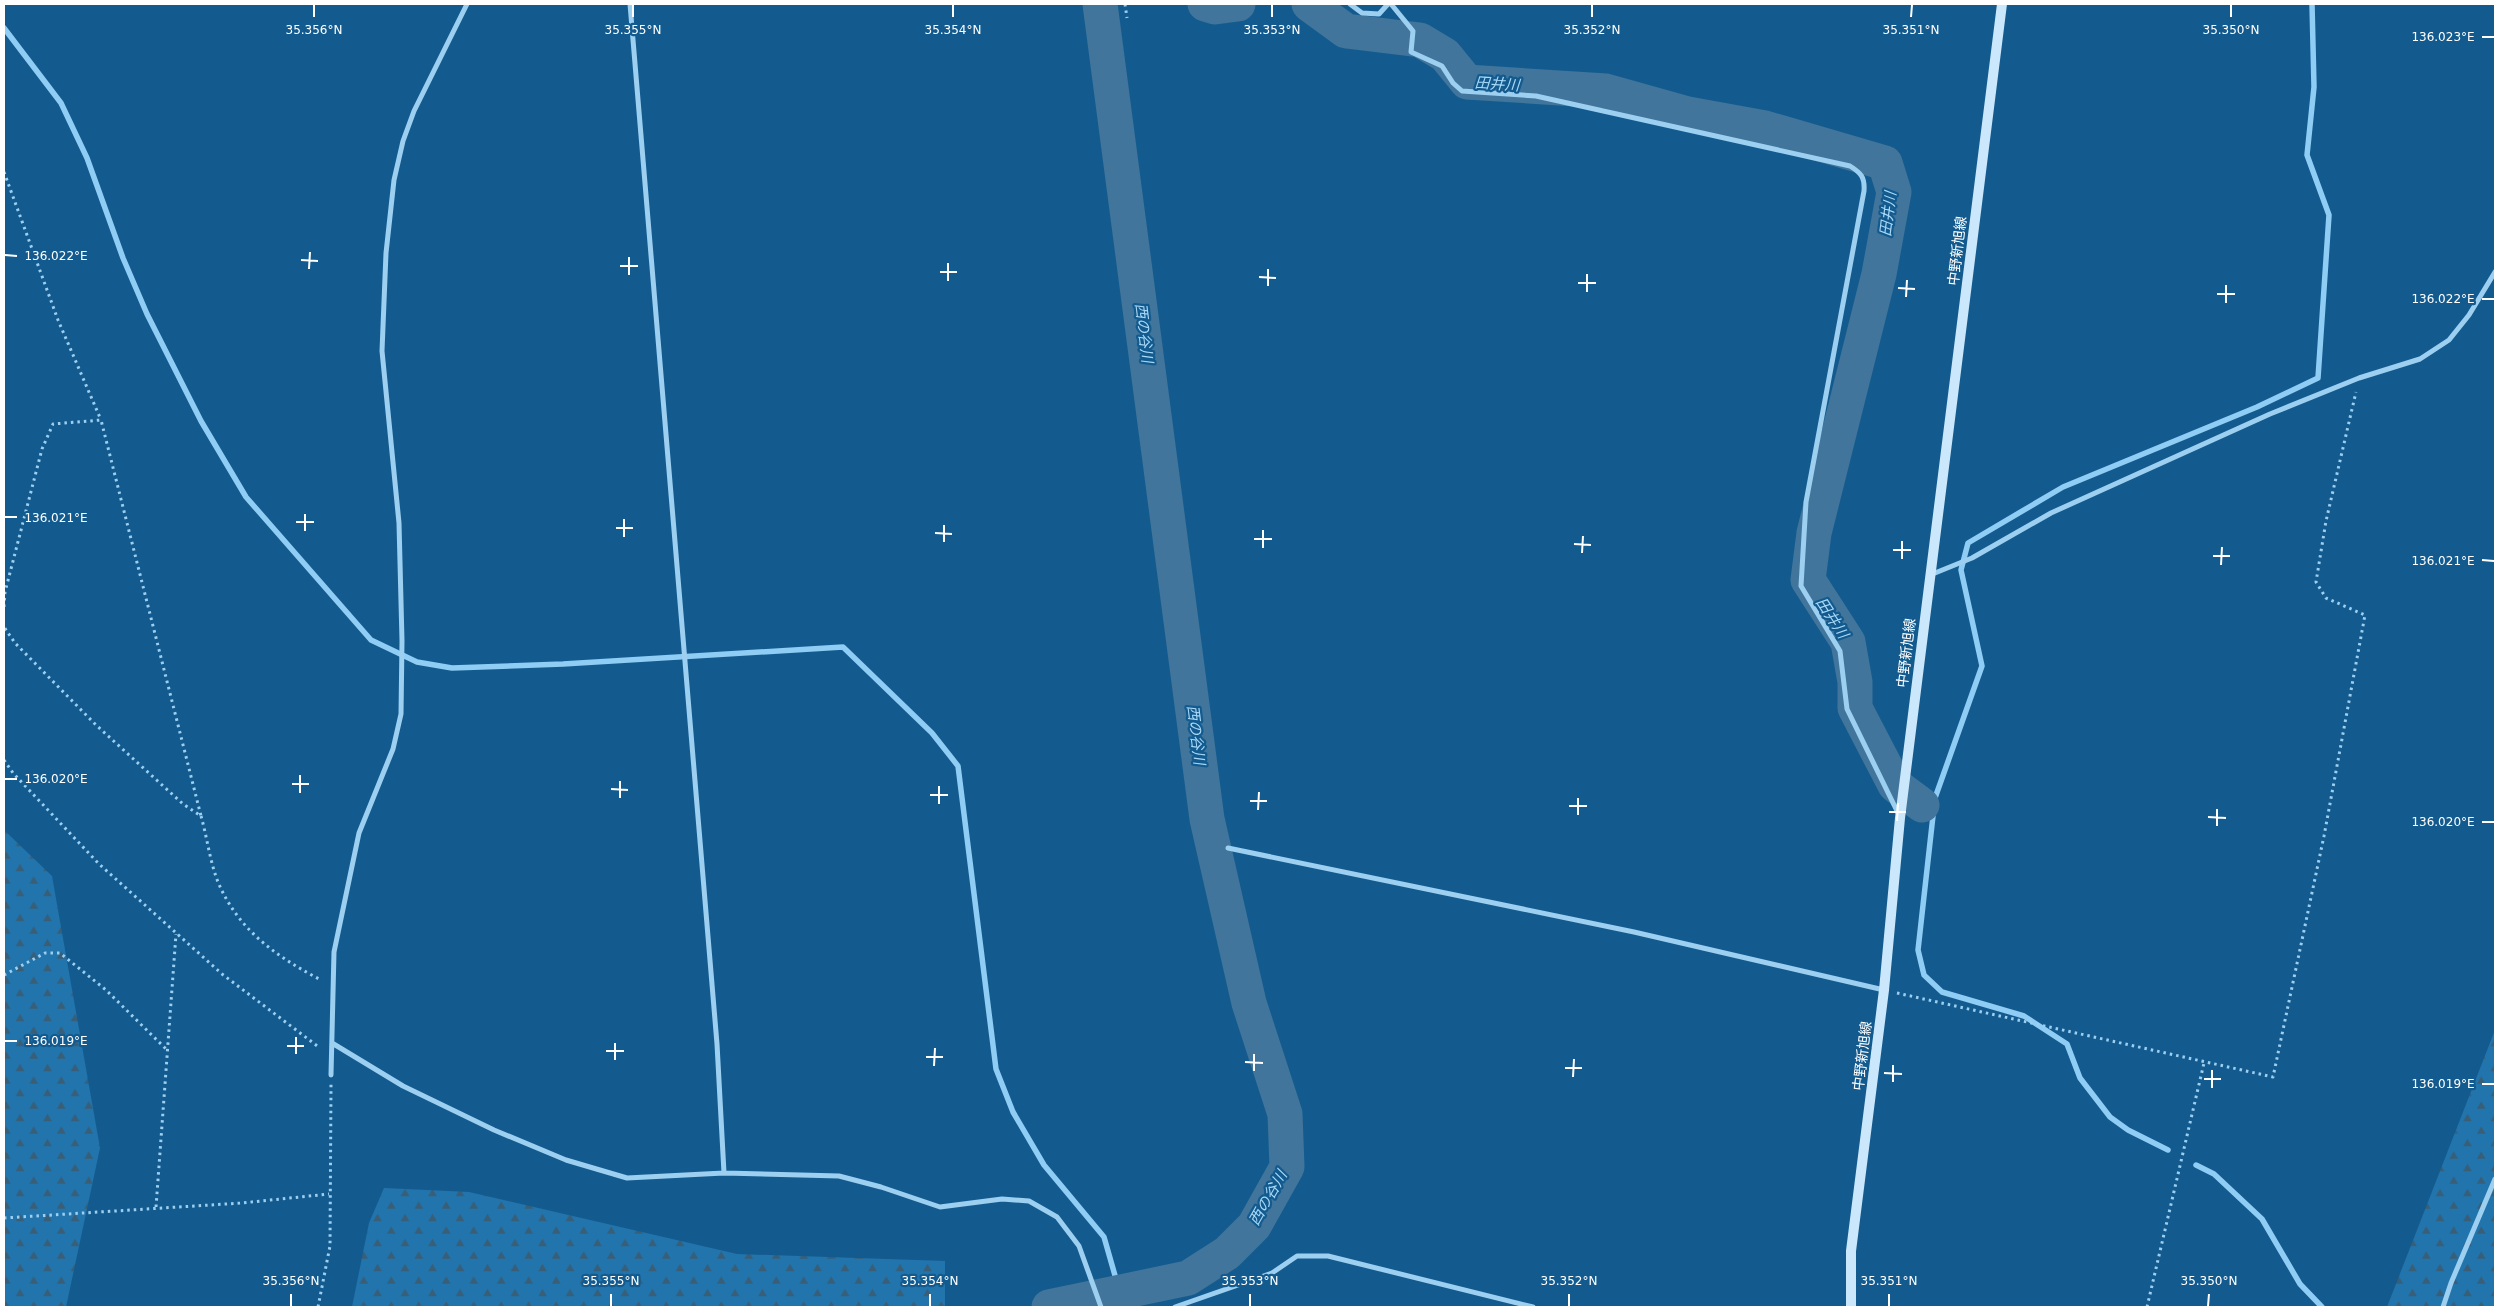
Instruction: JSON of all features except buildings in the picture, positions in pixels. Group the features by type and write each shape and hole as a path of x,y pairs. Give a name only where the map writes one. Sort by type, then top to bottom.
{"main road":[{"name":"中野新旭線","path":"1850,1307 1851,1251 1884,990 1900,818 2002,4"}],"street":[{"path":"331,1075 334,952 359,834 393,749 400,714 402,641 399,523 382,351 386,253 394,180 403,141 414,111 467,4"},
{"path":"630,4 717,1044 724,1173"},
{"path":"1350,4 1362,13 1379,14 1389,4 1413,31 1411,52 1442,66 1453,84 1462,91 1536,96 1850,166 1860,172 1865,180 1864,191 1806,502 1801,586 1840,651 1847,709 1900,818"},
{"path":"1930,575 1972,558 2051,513 2270,414 2359,378 2420,359 2449,340 2469,315 2495,272"},
{"path":"1228,848 1634,932 1884,990"},
{"path":"332,1043 403,1086 494,1130 566,1160 627,1178 724,1173 840,1176 881,1187 940,1207 1002,1199 1029,1201 1057,1217 1079,1246 1101,1307"},
{"path":"2443,1307 2451,1283 2495,1179"},
{"path":"1175,1307 1272,1273 1297,1256 1328,1256 1533,1307"}],"path":[{"path":"1125,4 1128,18"},
{"path":"4,172 58,320 102,420 218,881 232,910 253,935 306,972 332,985"},
{"path":"1884,990 2273,1077 2324,836 2365,615 2326,598 2316,582 2326,522 2359,378"},
{"path":"4,607 5,592 42,449 53,424 102,420"},
{"path":"4,627 15,643 96,726 183,804 201,816"},
{"path":"4,760 12,773 99,864 222,974 332,1057"},
{"path":"156,1207 166,1049 176,933"},
{"path":"4,975 45,953 60,953 106,990 166,1049"},
{"path":"2147,1307 2204,1063"},
{"path":"318,1307 330,1246 331,1075"},
{"path":"4,1218 41,1218 156,1207 242,1204 329,1194"}],"green space":[{"path":"4,830 52,876 100,1148 66,1307 4,1307"},
{"path":"2495,1030 2495,1307 2387,1307"},
{"path":"384,1188 469,1192 737,1254 945,1261 945,1307 352,1307 369,1223"}],"waterway":[{"name":"西の谷川","path":"1049,1307 1188,1278 1227,1253 1254,1226 1287,1167 1285,1114 1249,1003 1207,819 1100,4"},
{"name":"田井川","path":"1205,4 1215,7 1238,4"},
{"name":"田井川","path":"1309,4 1346,31 1420,40 1445,55 1467,82 1606,91 1688,114 1765,128 1885,163 1894,192 1879,274 1814,533 1808,580 1848,642 1855,682 1855,708 1895,785 1922,805"},
{"path":"2168,1150 2128,1130 2110,1117 2080,1078 2067,1044 2024,1016 1942,992 1924,975 1918,950 1935,798 1982,666 1961,570 1968,543 2063,487 2257,407 2318,378 2329,215 2307,155 2314,87 2312,4"},
{"path":"4,28 61,103 87,158 123,258 147,314 201,421 246,497 371,640 417,662 452,668 563,664 843,647 932,733 958,766 996,1069 1013,1112 1044,1165 1104,1237 1124,1307"},
{"path":"2196,1165 2214,1174 2262,1219 2300,1284 2322,1307"}]}
